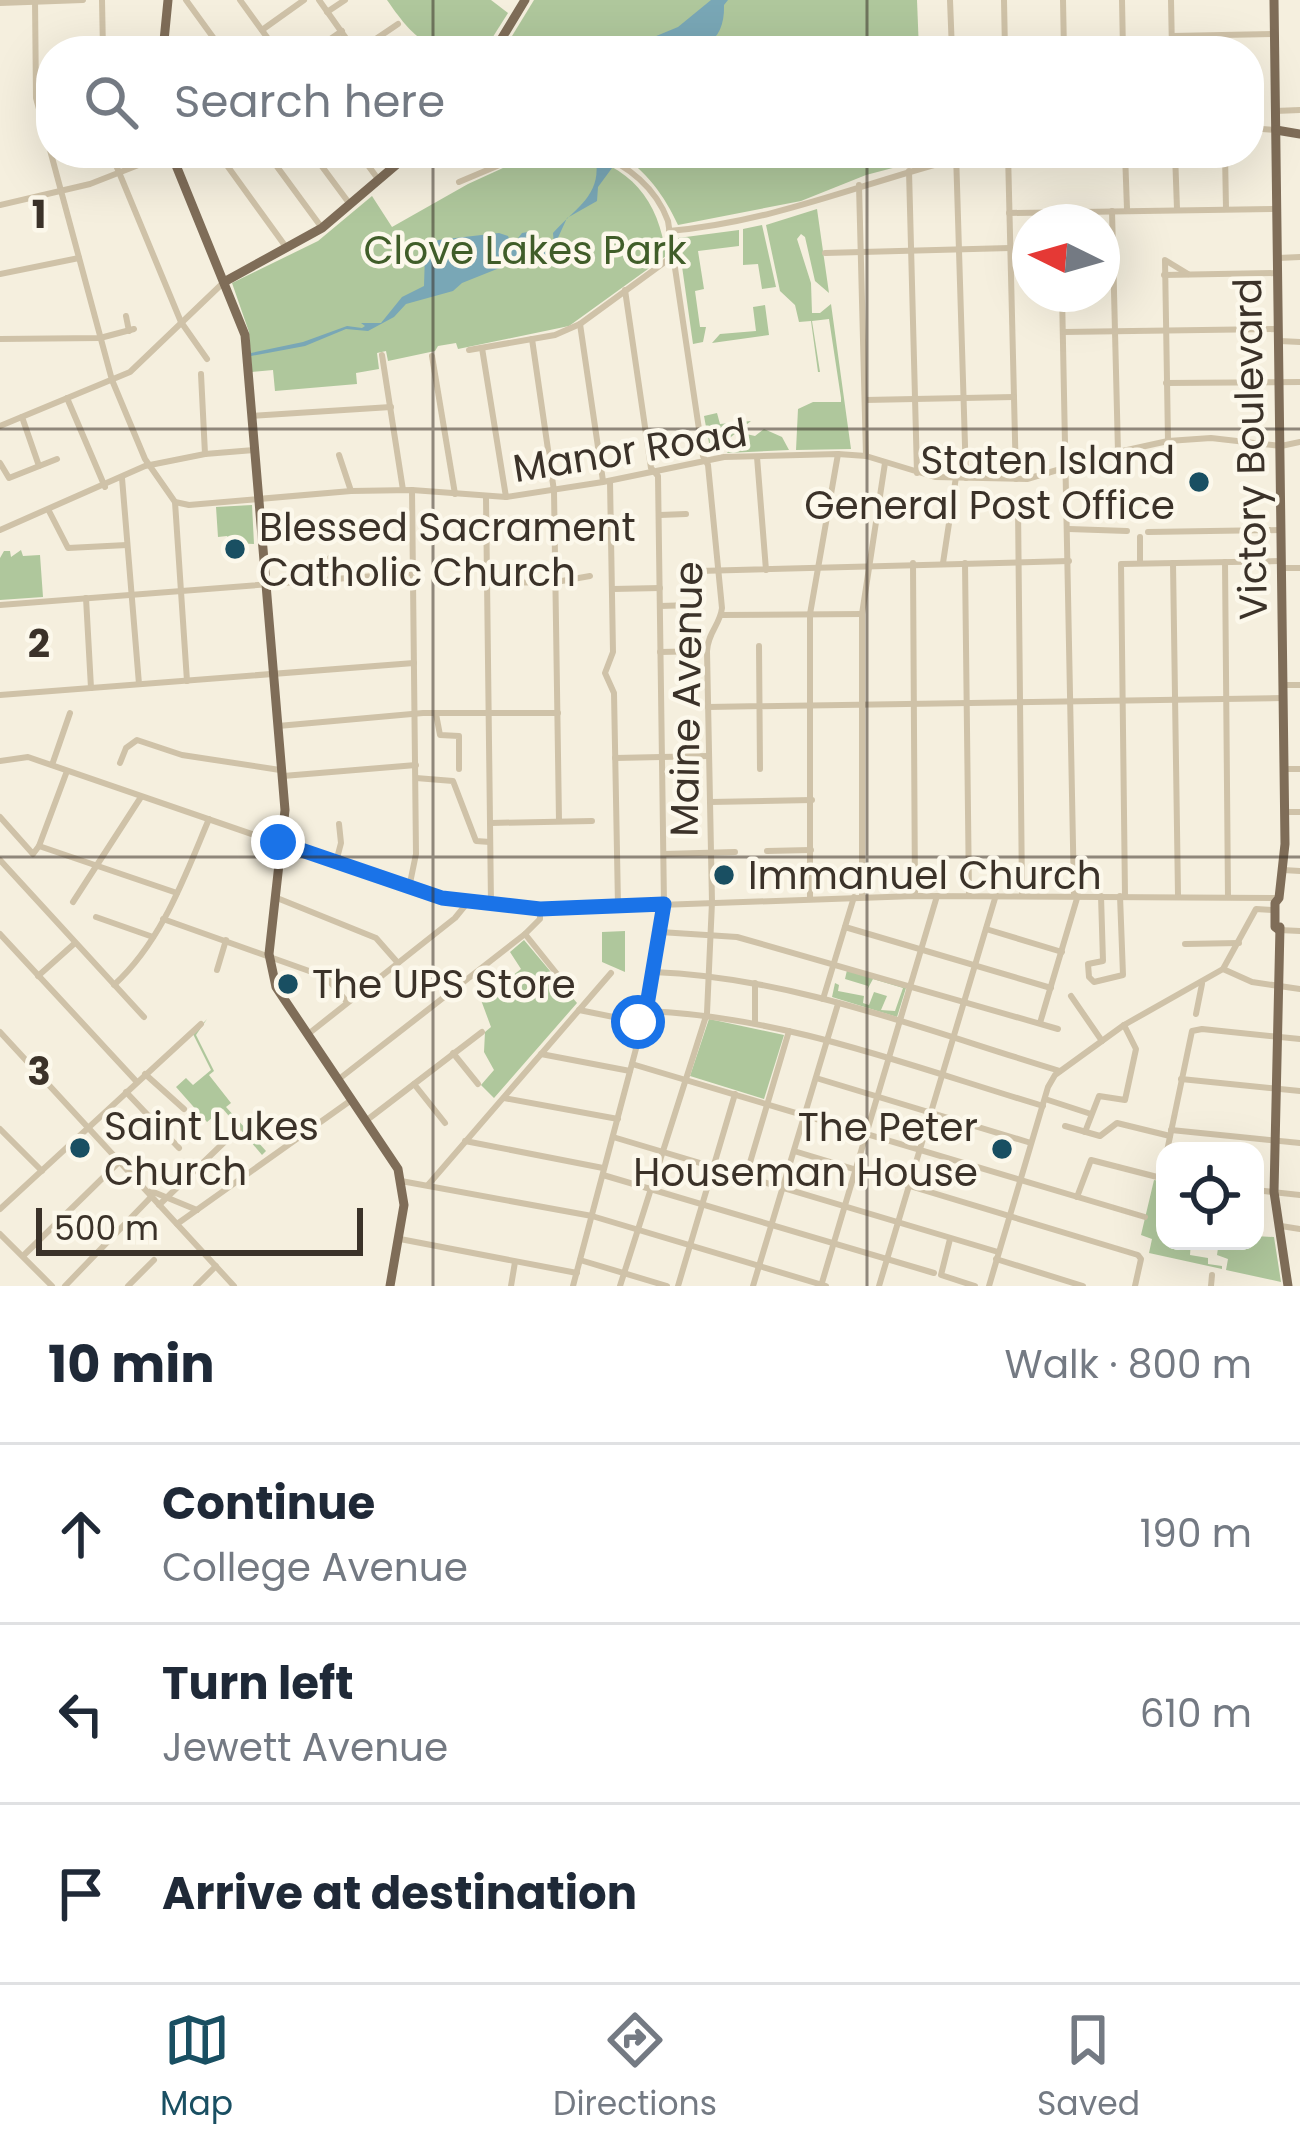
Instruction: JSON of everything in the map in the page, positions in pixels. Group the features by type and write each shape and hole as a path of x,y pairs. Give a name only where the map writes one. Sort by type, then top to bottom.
{"main road":[{"path":"164,36 168,0"},
{"path":"503,36 525,0"},
{"name":"Victory Boulevard","path":"1274,0 1282,698 1288,737 1283,870 1277,904 1280,1037 1274,1192 1288,1286"},
{"path":"1276,130 1300,134"},
{"path":"176,168 245,335 282,774 284,843 269,954 276,987 396,1165 405,1202 390,1286"},
{"path":"224,282 322,228 392,168"}],"street":[{"path":"0,4 83,0"},
{"path":"102,0 103,36"},
{"path":"186,0 212,36"},
{"path":"240,0 266,36"},
{"path":"262,30 304,0"},
{"path":"319,0 346,36"},
{"path":"328,12 345,0"},
{"path":"950,0 951,36"},
{"path":"1004,0 1005,36"},
{"path":"1063,0 1064,36"},
{"path":"1122,0 1123,36"},
{"path":"1171,0 1172,36 1274,34"},
{"path":"35,1 36,98"},
{"path":"380,36 398,24"},
{"path":"335,36 342,31"},
{"path":"1276,111 1300,110"},
{"path":"1264,129 1276,130"},
{"path":"54,168 112,380 148,465 176,502 187,680"},
{"path":"117,168 181,322 207,359"},
{"path":"0,205 61,193 134,168"},
{"path":"229,168 287,249"},
{"path":"278,168 322,228"},
{"path":"323,168 350,205"},
{"path":"370,168 378,179"},
{"path":"459,182 492,168"},
{"path":"628,168 655,198 670,231 771,216 918,168"},
{"path":"957,168 966,478"},
{"path":"1008,168 1016,479"},
{"path":"1126,168 1127,211"},
{"path":"1176,168 1177,210"},
{"path":"1225,168 1226,210"},
{"path":"909,171 916,473"},
{"path":"860,185 866,456"},
{"path":"1120,211 1277,209"},
{"name":"Maine Avenue","path":"620,1286 707,1013 711,935 707,651 710,630 722,615 706,461 670,231"},
{"path":"825,253 1010,248"},
{"path":"469,350 532,339 580,324 673,256"},
{"path":"1278,258 1300,257"},
{"path":"0,274 79,258"},
{"path":"1168,441 1166,260 1188,274"},
{"path":"1164,274 1278,274"},
{"path":"0,426 130,372 224,282"},
{"path":"573,1286 646,1011 664,904 658,515 625,290"},
{"path":"1040,1023 1076,895 1062,312"},
{"path":"1115,312 1118,452"},
{"path":"0,339 100,338 132,330 126,316"},
{"path":"580,324 607,482 614,652 605,673 614,693 617,906"},
{"path":"1063,332 1279,335 1300,342"},
{"path":"532,339 554,491 559,821"},
{"path":"482,348 506,497"},
{"path":"382,356 407,490 413,573 416,854 409,888"},
{"path":"432,356 455,495"},
{"path":"201,374 205,454"},
{"path":"1166,383 1300,382"},
{"path":"865,400 1014,397"},
{"path":"67,398 105,487"},
{"path":"251,416 391,407"},
{"path":"22,417 39,466"},
{"name":"Manor Road","path":"176,502 183,506 407,490 506,497 706,461 838,454 866,456 916,473 1016,479 1168,441 1211,438 1281,446 1300,442"},
{"path":"0,530 148,465 254,450"},
{"path":"811,898 810,614 838,454"},
{"path":"339,455 351,491"},
{"path":"757,457 766,570"},
{"path":"0,463 8,478 57,459"},
{"path":"824,999 858,897 862,614 885,463"},
{"path":"943,563 956,477"},
{"path":"122,478 139,684"},
{"path":"486,497 491,904"},
{"path":"1018,507 1022,896"},
{"path":"49,511 68,548 127,545"},
{"path":"658,515 686,514"},
{"path":"1069,529 1127,531"},
{"path":"1148,532 1280,530"},
{"path":"1140,537 1140,563"},
{"path":"330,558 332,579"},
{"path":"699,571 1069,561"},
{"path":"965,562 970,896"},
{"path":"1225,562 1228,897"},
{"path":"1101,896 1103,961 1088,964 1094,982 1123,975 1121,564 1225,562 1300,568"},
{"path":"913,563 914,896"},
{"path":"1173,563 1178,896"},
{"path":"0,605 413,573"},
{"path":"487,583 590,577"},
{"path":"613,589 660,588"},
{"path":"86,598 91,688"},
{"path":"660,606 693,605"},
{"path":"722,615 862,614"},
{"path":"759,646 760,769"},
{"path":"660,652 707,651"},
{"path":"0,695 414,663"},
{"path":"1282,685 1300,685"},
{"path":"708,707 1282,698"},
{"path":"52,765 70,713"},
{"path":"278,726 416,714 558,713"},
{"path":"436,715 440,735 459,735 460,769"},
{"path":"120,763 128,746 137,740 178,754 282,774 416,765"},
{"path":"615,758 709,756"},
{"path":"0,761 26,757 409,888 468,902 540,909 811,898 1076,895 1228,897 1277,904"},
{"path":"1284,769 1300,769"},
{"path":"0,817 32,854 68,770"},
{"path":"416,778 453,781 476,841 491,842"},
{"path":"73,902 142,797"},
{"path":"710,802 812,800"},
{"path":"1285,812 1300,812"},
{"path":"114,985 139,962 177,893 209,819"},
{"path":"491,823 592,821"},
{"path":"336,862 339,824"},
{"path":"39,846 177,893"},
{"path":"767,850 811,850"},
{"path":"664,854 735,852"},
{"path":"0,860 144,1017"},
{"path":"1283,870 1300,871"},
{"path":"879,1286 996,895"},
{"path":"401,1181 592,1216 823,1286 937,896"},
{"path":"277,898 376,938 398,964"},
{"path":"307,1035 455,919 468,902"},
{"path":"989,1286 1044,1102 1060,1071 1124,1025 1223,969 1256,909 1277,904"},
{"path":"339,1079 525,934 540,920 540,909"},
{"path":"96,917 153,937"},
{"path":"163,919 326,976 348,1003"},
{"path":"845,927 1051,988"},
{"path":"986,929 1062,952"},
{"path":"1279,930 1300,931"},
{"path":"660,932 737,937 1058,1029"},
{"path":"0,934 136,1082"},
{"path":"525,934 557,974"},
{"path":"1102,938 1121,937"},
{"path":"217,970 226,940"},
{"path":"38,976 75,943"},
{"path":"1185,944 1239,944"},
{"path":"1223,969 1250,982 1300,989"},
{"path":"653,972 709,974 824,999 1060,1071"},
{"path":"428,1185 611,973"},
{"path":"754,1024 755,983"},
{"path":"1196,1015 1202,984"},
{"path":"1072,996 1102,1041"},
{"path":"753,1286 838,1004"},
{"path":"579,1010 643,1023"},
{"path":"646,1011 707,1013 789,1031 1091,1114"},
{"path":"0,1209 201,1024"},
{"path":"1085,1132 1099,1096 1125,1100 1136,1049 1124,1025"},
{"path":"0,1031 234,1286"},
{"path":"368,1120 482,1031"},
{"path":"746,1177 789,1031"},
{"path":"1169,1142 1192,1031 1300,1039"},
{"path":"453,1053 478,1084"},
{"path":"541,1054 684,1079 1144,1217"},
{"path":"146,1074 184,1109"},
{"path":"816,1078 1032,1143"},
{"path":"1181,1079 1300,1091"},
{"path":"414,1084 445,1123"},
{"path":"127,1092 179,1148"},
{"path":"678,1286 735,1094"},
{"path":"504,1098 618,1120"},
{"path":"177,1224 353,1099"},
{"path":"1065,1126 1102,1136 1117,1123 1171,1133 1300,1143"},
{"path":"0,1129 42,1171"},
{"path":"160,1205 238,1129"},
{"path":"613,1137 951,1238 1083,1286"},
{"path":"465,1141 604,1172 975,1286"},
{"path":"794,1151 1141,1256 1136,1286"},
{"path":"1077,1197 1091,1160 1156,1177"},
{"path":"23,1256 120,1161"},
{"path":"1264,1191 1300,1195"},
{"path":"149,1193 197,1210"},
{"path":"65,1286 149,1193"},
{"path":"1278,1226 1300,1229"},
{"path":"0,1234 52,1286"},
{"path":"937,1274 951,1238"},
{"path":"400,1239 577,1274"},
{"path":"128,1286 154,1260"},
{"path":"580,1260 667,1286"},
{"path":"511,1286 515,1262"},
{"path":"196,1286 216,1266"},
{"path":"1211,1286 1212,1274"}],"green space":[{"path":"387,0 491,0 508,13 493,36 417,36"},
{"path":"534,0 917,0 918,36 512,36"},
{"name":"Clove Lakes Park","path":"503,168 614,168 649,202 666,256 569,326 458,349 456,343 438,346 435,351 388,361 386,351 377,353 379,369 356,373 357,384 275,391 273,370 252,372 249,332 232,283 318,241 372,196 392,227"},
{"name":"Clove Lakes Park","path":"638,168 893,168 801,201 678,225 654,184"},
{"path":"817,209 829,293 815,281 805,237 801,234 797,239 811,283 812,313 831,304 851,449 796,450 798,409 813,402 841,402 841,398 829,319 812,321 818,372 811,321 799,322 795,305 780,291 766,225"},
{"path":"762,225 776,287 762,289 758,264 743,265 743,229"},
{"path":"739,230 739,246 698,251 704,289 695,291 700,327 706,327 703,342 693,344 678,238"},
{"path":"765,305 769,335 712,343 720,334 756,331 753,307"},
{"path":"717,413 720,424 751,421 731,437 723,451 719,442 709,443 704,416"},
{"path":"764,429 782,437 789,450 727,453 742,433 755,436"},
{"path":"252,505 254,544 218,537 216,507"},
{"path":"21,550 23,556 40,555 43,597 0,600 0,558 4,551 10,551 11,557"},
{"path":"625,931 625,972 602,962 602,932"},
{"path":"524,940 577,1003 494,1098 481,1085 494,1070 484,1052 485,1032 491,1027 481,1000 521,969 510,952"},
{"path":"847,970 906,988 897,1017 832,997 835,983 838,991 864,996 863,1003 869,1005 874,992 887,996 881,1010 895,1011 903,988 873,979 867,990 868,986 845,979"},
{"path":"207,1019 196,1035 214,1071 209,1075 231,1103 226,1107 266,1151 262,1155 223,1109 207,1122 176,1087 186,1078 193,1085 211,1070 193,1034"},
{"path":"709,1019 784,1035 764,1099 690,1076"},
{"path":"1156,1180 1156,1250 1190,1250 1190,1255 1208,1258 1208,1264 1222,1269 1149,1253 1152,1239 1141,1235"},
{"path":"1264,1236 1274,1237 1281,1282 1226,1270 1228,1259 1217,1255 1218,1250 1264,1250"}],"water":[{"path":"711,0 728,0 715,36 656,36 678,27"},
{"path":"596,168 612,168 598,187 597,201 569,217 590,193"},
{"path":"566,219 551,253 406,304 394,317 368,331 346,329 305,346 251,356 347,326 381,323 402,297 424,286 425,254 438,240 499,233 508,236 512,246 522,233 534,231 535,236 525,236 530,239 523,240 520,249 537,254 549,251 553,233"}],"place":[{"name":"Staten Island General Post Office","path":"1199,482"},
{"name":"Blessed Sacrament Catholic Church","path":"235,549"},
{"name":"Immanuel Church","path":"724,875"},
{"name":"The UPS Store","path":"288,984"},
{"name":"Saint Lukes Church","path":"80,1148"},
{"name":"The Peter Houseman House","path":"1002,1149"}],"route":[{"path":"278,842 442,898 540,909 664,904 646,1011 643,1023 638,1022"}]}
